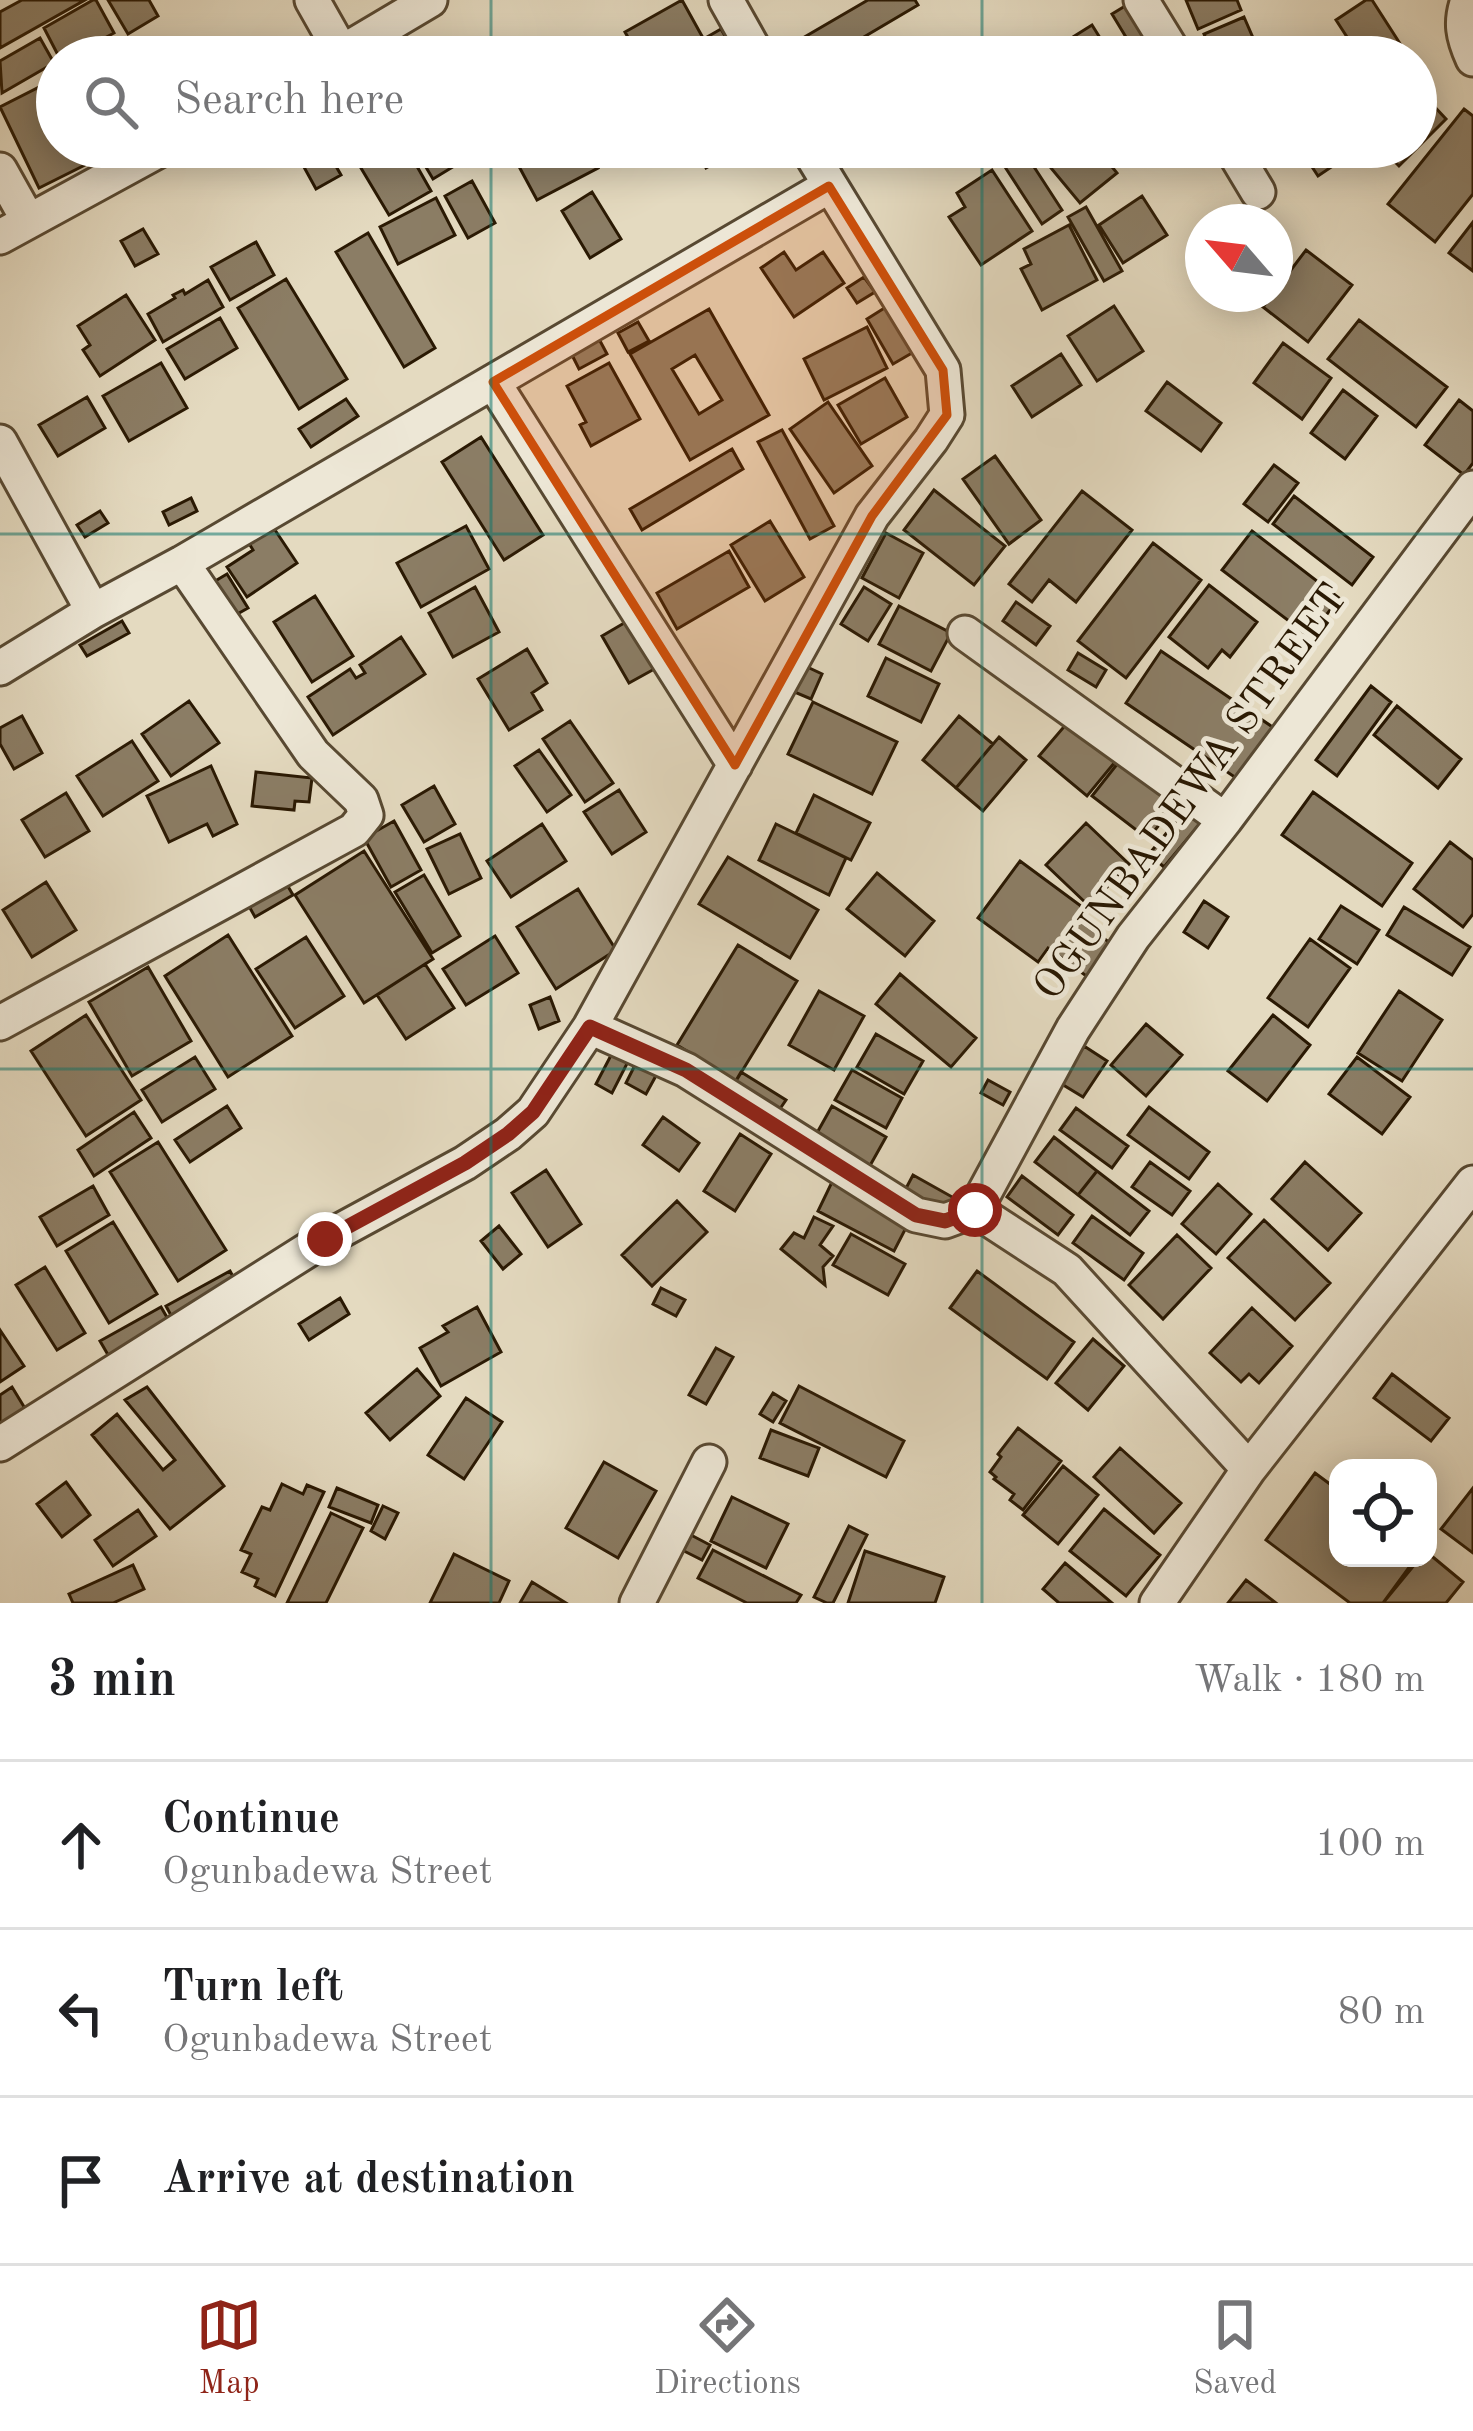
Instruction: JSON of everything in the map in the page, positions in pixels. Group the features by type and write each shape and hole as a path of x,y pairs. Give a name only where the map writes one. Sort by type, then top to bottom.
{"street":[{"path":"312,0 329,36"},
{"path":"370,36 430,0"},
{"path":"726,0 746,36"},
{"path":"1141,0 1163,36"},
{"path":"1468,0 1462,18 1464,41 1473,59"},
{"path":"0,170 14,228 126,168"},
{"path":"0,1444 325,1239 465,1163 508,1134 533,1112 590,1027 872,516 947,415 943,370 819,168"},
{"path":"1244,168 1258,192"},
{"path":"0,668 829,186"},
{"path":"493,382 735,765"},
{"path":"0,442 93,611"},
{"name":"OGUNBADEWA STREET","path":"975,1210 1072,1029 1133,937 1473,488"},
{"path":"0,1023 354,830 367,815 361,800 313,754 182,563"},
{"path":"964,633 1225,820"},
{"path":"590,1027 686,1070 916,1215 945,1221 975,1210 1066,1270 1250,1469"},
{"path":"1157,1603 1250,1469 1473,1183"},
{"path":"637,1603 709,1462"}],"highlighted area":[{"path":"829,186 943,370 947,415 872,516 735,765 493,382"}],"building":[{"path":"22,0 85,0 0,48 0,12"},
{"path":"96,0 114,33 48,36 44,28"},
{"path":"108,0 149,0 158,16 128,34"},
{"path":"682,0 702,36 627,36 625,32"},
{"path":"868,0 915,0 918,5 866,36 806,36"},
{"path":"1186,0 1237,0 1241,10 1198,29"},
{"path":"1372,0 1395,36 1346,36 1336,20"},
{"path":"1130,3 1150,36 1125,36 1112,14"},
{"path":"1244,17 1252,36 1205,36"},
{"path":"1092,25 1099,36 1074,36"},
{"path":"36,40 36,73 2,93 0,61"},
{"path":"36,89 36,168 79,168 39,188 0,107"},
{"path":"1464,109 1473,116 1473,194 1435,242 1388,204 1417,168 1437,168 1437,143"},
{"path":"304,168 337,168 341,175 316,189"},
{"path":"361,168 418,168 431,191 389,215"},
{"path":"426,168 451,168 433,179"},
{"path":"520,168 598,168 537,200"},
{"path":"1006,168 1035,168 1062,210 1042,224"},
{"path":"1051,168 1113,168 1117,173 1080,203"},
{"path":"992,170 1032,231 981,265 949,217 965,207 957,193"},
{"path":"472,181 495,223 468,238 445,196"},
{"path":"592,192 621,239 590,258 562,211"},
{"path":"1142,196 1167,235 1123,263 1099,225"},
{"path":"436,198 455,235 398,264 380,227"},
{"path":"1086,207 1122,271 1104,281 1068,217"},
{"path":"1473,222 1473,271 1449,253"},
{"path":"1069,225 1097,280 1042,310 1021,269 1031,264 1024,249"},
{"path":"143,229 158,254 135,266 121,241"},
{"path":"368,233 435,348 404,367 336,252"},
{"path":"256,242 274,275 230,300 211,267"},
{"path":"1306,250 1352,285 1308,342 1269,312 1293,312 1293,267"},
{"path":"784,252 796,270 823,252 844,283 794,317 761,268"},
{"path":"864,277 875,292 857,303 847,288"},
{"path":"286,279 347,379 299,409 238,308"},
{"path":"208,280 223,307 163,342 148,314 173,295 183,290 185,294"},
{"path":"126,295 155,340 100,376 83,350 90,345 78,326"},
{"path":"1114,306 1143,351 1097,381 1068,336"},
{"path":"886,307 912,353 893,364 867,319"},
{"path":"709,309 769,415 690,460 630,354","holes":["695,355 722,400 699,414 672,369"]},
{"path":"220,318 237,348 185,379 167,349"},
{"path":"1359,320 1447,387 1416,427 1328,359"},
{"path":"638,322 649,341 628,352 618,333"},
{"path":"867,327 887,368 824,400 804,359"},
{"path":"599,339 607,354 579,369 572,355"},
{"path":"1283,343 1331,378 1302,419 1254,383"},
{"path":"1061,354 1081,385 1032,417 1012,386"},
{"path":"161,363 187,408 129,441 103,396"},
{"path":"609,363 640,419 591,446 580,425 586,422 567,386"},
{"path":"885,378 907,417 861,444 838,405"},
{"path":"1167,382 1221,423 1201,451 1146,411"},
{"path":"1343,390 1377,416 1345,459 1311,433"},
{"path":"87,397 105,428 58,456 39,425"},
{"path":"346,399 358,416 311,447 299,429"},
{"path":"1459,400 1473,411 1473,463 1464,475 1425,445"},
{"path":"828,402 872,466 834,493 790,429"},
{"path":"782,430 834,526 810,539 758,442"},
{"path":"481,437 543,535 504,560 442,462"},
{"path":"732,449 743,469 642,530 630,509"},
{"path":"995,456 1041,520 1009,544 963,479"},
{"path":"1274,465 1298,483 1268,522 1244,504"},
{"path":"934,490 1005,546 974,585 904,530"},
{"path":"1082,491 1132,530 1076,602 1049,580 1032,602 1009,584"},
{"path":"1294,496 1373,557 1352,585 1273,524"},
{"path":"191,498 197,511 169,525 163,512"},
{"path":"100,511 108,523 85,537 77,525"},
{"path":"770,521 804,577 765,601 731,545"},
{"path":"271,524 297,563 247,597 227,567 253,550 247,540"},
{"path":"466,526 489,569 421,607 397,563"},
{"path":"1252,531 1339,598 1310,637 1222,570"},
{"path":"886,533 923,553 899,598 862,578"},
{"path":"1153,543 1201,580 1126,678 1078,641"},
{"path":"729,551 749,587 677,629 657,593"},
{"path":"227,574 248,608 225,621 205,587"},
{"path":"1209,585 1257,622 1230,657 1222,650 1208,668 1169,637"},
{"path":"475,587 499,632 453,657 429,613"},
{"path":"864,587 891,604 868,641 841,624"},
{"path":"315,596 353,656 312,682 274,622"},
{"path":"1016,602 1050,626 1036,645 1003,621"},
{"path":"899,606 951,633 931,671 879,644"},
{"path":"631,619 658,667 629,683 602,636"},
{"path":"122,621 129,633 87,656 80,645"},
{"path":"401,637 425,674 333,735 308,697 350,669 356,678 365,673 360,665"},
{"path":"527,649 547,683 532,693 542,710 509,730 478,679"},
{"path":"1161,651 1274,728 1239,780 1126,703"},
{"path":"1078,653 1106,670 1096,687 1068,670"},
{"path":"886,658 939,684 921,722 868,696"},
{"path":"803,665 822,674 811,699 792,691"},
{"path":"1371,686 1391,702 1337,776 1316,760"},
{"path":"189,701 219,743 171,776 142,734"},
{"path":"813,702 897,742 872,794 788,754"},
{"path":"1397,706 1461,759 1438,788 1374,735"},
{"path":"22,716 42,753 14,769 0,744 0,728"},
{"path":"959,716 993,744 956,788 923,760"},
{"path":"570,721 613,783 585,802 543,739"},
{"path":"1068,722 1115,762 1087,796 1039,756"},
{"path":"999,737 1026,760 983,811 956,788"},
{"path":"132,741 158,781 103,816 77,776"},
{"path":"539,750 571,795 547,812 515,766"},
{"path":"1122,758 1178,801 1148,839 1092,796"},
{"path":"211,766 237,824 213,836 207,824 169,842 147,796"},
{"path":"256,772 312,778 309,802 295,801 294,810 252,806"},
{"path":"434,786 455,824 424,842 402,805"},
{"path":"619,790 646,832 612,854 584,812"},
{"path":"1313,792 1412,863 1382,906 1282,835"},
{"path":"66,793 89,831 45,857 22,820"},
{"path":"814,795 870,823 851,860 796,833"},
{"path":"1194,800 1209,813 1164,867 1149,854"},
{"path":"394,821 421,870 391,887 364,838"},
{"path":"1086,823 1129,864 1089,906 1046,865"},
{"path":"542,824 566,861 511,897 487,861"},
{"path":"776,824 846,858 829,895 759,860"},
{"path":"460,834 481,878 449,894 427,849"},
{"path":"1450,842 1473,860 1473,914 1463,927 1414,889"},
{"path":"364,851 433,959 364,1003 295,895"},
{"path":"728,857 818,910 790,958 699,904"},
{"path":"1020,861 1085,909 1077,919 1113,945 1089,978 1048,948 1038,962 978,918"},
{"path":"877,873 934,921 905,956 847,909"},
{"path":"424,875 460,936 432,953 395,892"},
{"path":"282,876 293,895 255,917 245,899"},
{"path":"46,882 76,930 32,957 3,910"},
{"path":"578,889 616,950 556,989 517,927"},
{"path":"1204,901 1228,917 1208,948 1184,932"},
{"path":"1341,906 1379,930 1357,964 1319,939"},
{"path":"1404,907 1470,947 1452,975 1387,935"},
{"path":"228,935 292,1036 228,1077 165,976"},
{"path":"495,936 518,973 466,1005 443,969"},
{"path":"306,937 344,996 295,1028 256,969"},
{"path":"1310,939 1350,968 1308,1027 1268,998"},
{"path":"738,945 797,981 736,1081 677,1045"},
{"path":"425,964 454,1008 406,1039 377,995"},
{"path":"148,967 191,1041 132,1076 89,1002"},
{"path":"900,974 976,1038 951,1067 876,1004"},
{"path":"819,991 864,1016 834,1070 789,1045"},
{"path":"1399,991 1442,1020 1402,1081 1358,1053"},
{"path":"550,997 559,1021 539,1029 530,1005"},
{"path":"86,1015 141,1100 86,1136 31,1051"},
{"path":"1273,1015 1310,1045 1267,1101 1228,1071"},
{"path":"1146,1024 1182,1055 1146,1096 1111,1065"},
{"path":"876,1034 923,1061 904,1094 857,1067"},
{"path":"618,1042 634,1050 612,1093 596,1084"},
{"path":"1084,1046 1107,1061 1083,1097 1060,1083"},
{"path":"195,1057 215,1089 162,1122 142,1090"},
{"path":"1357,1057 1410,1097 1382,1134 1329,1094"},
{"path":"637,1061 658,1072 646,1094 626,1083"},
{"path":"852,1070 902,1098 886,1128 835,1100"},
{"path":"741,1072 786,1100 775,1116 731,1089"},
{"path":"988,1080 1010,1092 1003,1105 981,1093"},
{"path":"227,1106 241,1128 190,1162 175,1140"},
{"path":"832,1106 886,1137 867,1171 813,1140"},
{"path":"1149,1107 1209,1152 1189,1179 1128,1135"},
{"path":"1076,1108 1128,1146 1112,1168 1060,1130"},
{"path":"134,1112 151,1138 94,1176 78,1150"},
{"path":"663,1117 699,1143 679,1171 643,1145"},
{"path":"740,1134 771,1154 735,1211 704,1191"},
{"path":"1054,1137 1097,1171 1078,1195 1035,1162"},
{"path":"158,1142 226,1250 178,1281 110,1172"},
{"path":"1150,1162 1190,1191 1172,1215 1132,1187"},
{"path":"1305,1162 1361,1213 1328,1250 1272,1199"},
{"path":"546,1170 581,1224 548,1247 512,1193"},
{"path":"1097,1171 1149,1211 1130,1235 1078,1195"},
{"path":"913,1175 954,1198 946,1214 904,1192"},
{"path":"1022,1176 1073,1215 1058,1235 1007,1197"},
{"path":"832,1182 909,1222 894,1251 818,1211"},
{"path":"1218,1184 1251,1214 1216,1254 1182,1224"},
{"path":"93,1186 109,1215 57,1246 40,1217"},
{"path":"677,1201 707,1232 652,1286 622,1255"},
{"path":"1092,1216 1143,1253 1124,1280 1073,1243"},
{"path":"814,1217 833,1226 820,1245 833,1256 823,1267 825,1285 781,1249 794,1233 804,1238"},
{"path":"1264,1220 1330,1283 1295,1320 1228,1258"},
{"path":"113,1222 157,1294 109,1323 66,1251"},
{"path":"499,1226 521,1254 503,1269 481,1241"},
{"path":"851,1234 905,1264 888,1295 833,1265"},
{"path":"1177,1235 1211,1268 1163,1319 1129,1285"},
{"path":"45,1267 85,1333 57,1350 16,1285"},
{"path":"230,1271 238,1286 174,1321 166,1306"},
{"path":"977,1271 1074,1342 1047,1379 950,1308"},
{"path":"661,1288 685,1300 676,1316 653,1304"},
{"path":"340,1298 349,1314 309,1340 299,1324"},
{"path":"161,1307 172,1326 111,1360 100,1341"},
{"path":"477,1307 501,1352 441,1386 420,1348 448,1332 443,1326"},
{"path":"1252,1308 1292,1346 1259,1383 1249,1374 1241,1382 1210,1353"},
{"path":"0,1330 24,1366 0,1382"},
{"path":"1093,1339 1124,1366 1088,1410 1056,1383"},
{"path":"716,1348 733,1357 706,1404 689,1395"},
{"path":"417,1369 440,1396 390,1440 366,1413"},
{"path":"1392,1374 1449,1418 1431,1441 1374,1398"},
{"path":"799,1386 904,1441 886,1477 780,1423"},
{"path":"12,1387 26,1410 0,1426 0,1395"},
{"path":"147,1387 224,1486 170,1529 92,1435 117,1414 163,1470 175,1460 125,1400"},
{"path":"773,1393 786,1401 773,1422 760,1414"},
{"path":"466,1398 502,1422 464,1479 428,1455"},
{"path":"1018,1428 1061,1461 1023,1510 1010,1500 1014,1494 990,1472"},
{"path":"771,1430 819,1448 808,1476 760,1458"},
{"path":"1120,1448 1181,1503 1154,1533 1094,1477"},
{"path":"604,1462 656,1491 618,1558 566,1528"},
{"path":"1063,1466 1098,1495 1058,1544 1023,1515"},
{"path":"1315,1473 1329,1483 1329,1567 1409,1567 1383,1603 1350,1603 1266,1540"},
{"path":"66,1482 90,1515 62,1537 37,1504"},
{"path":"282,1484 303,1494 307,1485 324,1492 275,1596 255,1586 258,1579 242,1572 251,1554 241,1550 262,1507 270,1510"},
{"path":"337,1488 378,1505 371,1523 329,1507"},
{"path":"1473,1488 1473,1553 1441,1529"},
{"path":"732,1497 788,1524 766,1568 711,1541"},
{"path":"383,1506 398,1513 385,1539 371,1531"},
{"path":"1104,1509 1160,1555 1126,1596 1070,1551"},
{"path":"138,1510 156,1536 113,1566 95,1540"},
{"path":"331,1513 363,1528 326,1603 287,1603"},
{"path":"849,1526 867,1535 833,1603 827,1603 814,1597"},
{"path":"691,1535 710,1545 702,1560 682,1550"},
{"path":"713,1550 801,1595 796,1603 747,1603 698,1578"},
{"path":"865,1551 944,1577 935,1603 848,1603"},
{"path":"454,1554 509,1581 499,1603 430,1603"},
{"path":"1437,1560 1463,1582 1446,1603 1383,1603 1413,1567 1437,1567"},
{"path":"1065,1563 1112,1603 1059,1603 1043,1589"},
{"path":"133,1565 144,1589 113,1603 73,1603 69,1594"},
{"path":"1246,1580 1276,1603 1228,1603"},
{"path":"532,1582 566,1603 520,1603"}],"route":[{"path":"325,1239 465,1163 508,1134 533,1112 590,1027 686,1070 916,1215 945,1221 975,1210"}]}
